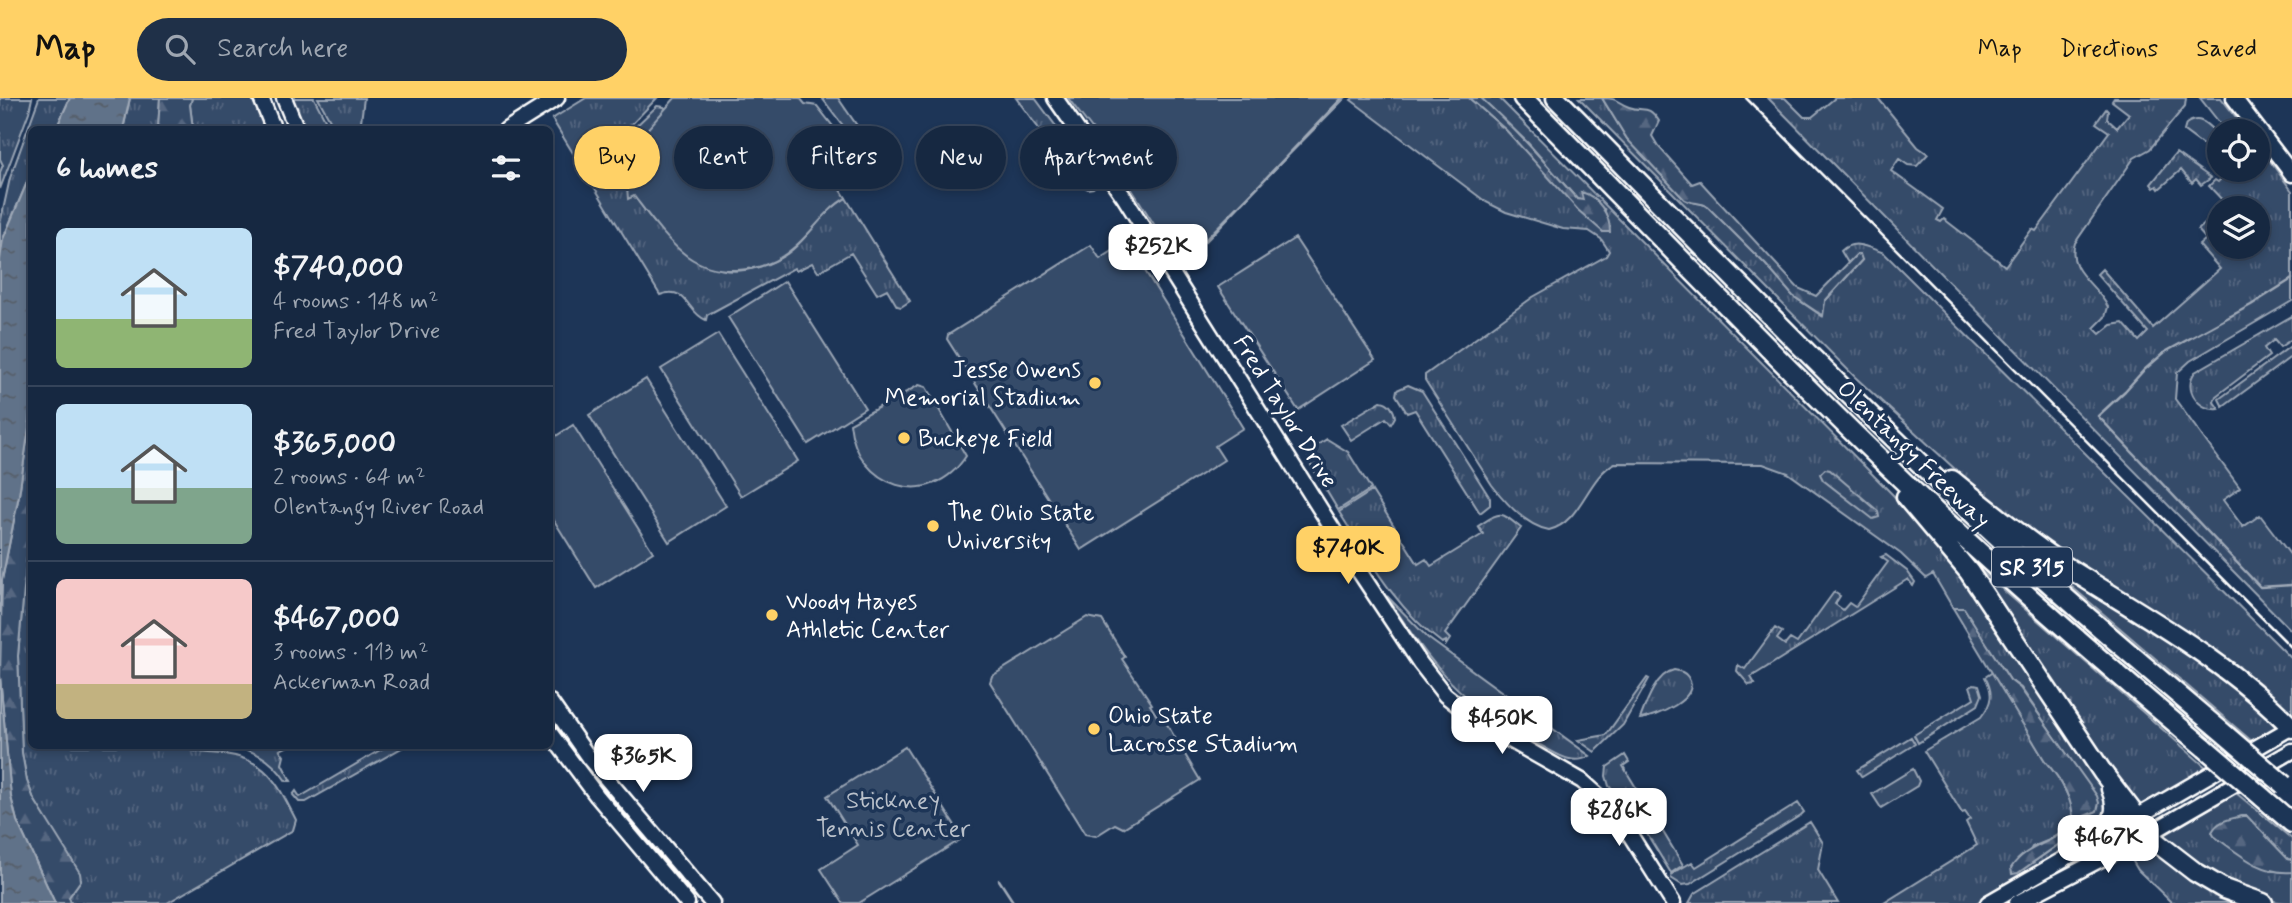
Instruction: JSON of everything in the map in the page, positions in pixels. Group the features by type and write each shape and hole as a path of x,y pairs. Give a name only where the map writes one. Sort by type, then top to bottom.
{"highway":[{"name":"Olentangy Freeway","path":"1523,98 1828,407 1938,513 2054,619 2292,823"},
{"name":"Olentangy Freeway","path":"1556,98 1845,390 1954,496 2079,610 2288,788"},
{"path":"1845,390 2016,533 2205,656 2292,727"},
{"path":"1828,407 1969,572 2147,835 2175,859 2204,878 2224,889 2263,903"},
{"path":"2097,838 2115,819 2116,808 2112,790 2103,773"}],"main road":[{"path":"261,98 272,126"},
{"path":"284,98 295,126"},
{"path":"512,126 557,98"},
{"name":"Fred Taylor Drive","path":"1055,98 1119,189 1420,663 1445,695 1482,724 1582,781 1600,797 1617,814 1673,903"},
{"path":"2234,98 2292,174"},
{"path":"553,706 589,758 712,903"},
{"path":"1988,903 2292,727"},
{"path":"553,737 597,796 687,903"},
{"path":"2017,903 2147,835 2292,751"}],"green space":[{"path":"0,98 32,98 0,189 0,172 3,165 0,159"},
{"path":"39,98 70,98 57,126 29,126"},
{"path":"130,98 160,98 158,126 124,126"},
{"path":"160,98 192,98 190,105 193,126 158,126"},
{"path":"192,98 257,98 269,126 193,126 190,105"},
{"path":"292,98 314,98 328,126 304,126"},
{"path":"318,98 364,98 360,126 333,126"},
{"path":"586,98 657,98 627,126 574,126 573,153 552,119"},
{"path":"675,98 800,98 805,104 817,106 833,126 787,126 787,189 840,189 846,198 832,208 792,249 769,263 755,268 727,270 699,263 679,250 665,236 634,196 628,199 627,189 660,189 660,126 650,126"},
{"path":"822,98 838,98 857,126 843,126"},
{"path":"1016,98 1035,98 1056,126 1037,126"},
{"path":"1068,98 1345,98 1180,265 1132,189 1177,189 1177,126 1089,126"},
{"path":"1469,98 1506,130 1603,232 1610,227 1604,209 1577,199 1528,143 1481,98 1499,98 1893,495 1950,560 2110,794 2114,807 2093,833 1976,903 1884,903 1977,845 1966,822 1970,819 1965,812 1962,813 1924,751 1981,717 1990,698 1990,688 1985,677 1993,672 2045,761 2058,776 2071,802 2073,823 2047,841 2032,847 2018,873 2079,830 2085,816 2095,812 2067,755 2021,688 2010,680 1964,609 1953,608 1933,574 1926,578 1901,554 1788,473 1763,464 1615,463 1597,478 1577,509 1560,526 1549,530 1540,528 1517,512 1492,485 1425,380 1425,375 1533,297 1606,256 1609,251 1601,239 1589,231 1563,229 1506,212 1486,202 1351,100"},
{"path":"1469,98 1481,98 1494,110 1577,199 1583,200 1581,192 1598,202 1608,219 1610,232 1603,232 1578,210 1506,130"},
{"path":"1579,98 1602,98 1627,139 1684,199 1707,206 1793,296 1822,316 1825,301 1862,260 1856,255 1848,263 1841,251 1856,245 1884,253 2292,659 2292,712 2283,712 2067,561 1994,505 1855,377"},
{"path":"1602,98 1651,112 1659,121 1652,136 1658,146 1692,184 1700,181 1798,288 1816,296 1860,254 1862,260 1825,301 1823,316 1793,296 1707,206 1684,199 1627,139"},
{"path":"1768,98 1785,98 1804,117 1812,117 1835,98 1878,98 1918,147 1928,154 1917,166 1908,165 1899,159 1891,171 1943,209 1937,220 1941,222 1944,219 2005,266 2032,229 2036,231 2109,132 2096,123 2106,109 2107,119 2117,128 2129,114 2112,101 2114,98 2186,98 2185,106 2150,149 2134,158 2075,243 2073,253 2084,277 2108,307 2105,317 2094,328 2100,334 2111,325 2123,323 2139,341 2148,332 2097,274 2102,269 2153,328 2220,269 2211,259 2270,259 2270,196 2218,196 2209,186 2213,182 2270,182 2270,161 2292,191 2292,301 2190,361 2177,373 2175,399 2240,488 2223,500 2243,527 2260,515 2292,557 2292,631"},
{"path":"2200,98 2221,98 2238,119 2216,119"},
{"path":"657,106 664,107 674,117 660,145 660,126 636,126"},
{"path":"2199,120 2205,123 2207,148 2184,131 2186,124 2191,121"},
{"path":"28,128 28,180 3,239 0,260 0,224 10,178"},
{"path":"2176,153 2207,175 2207,181 2201,185 2196,179 2192,183 2181,170 2159,189 2151,184"},
{"path":"595,189 638,189 634,196 654,222 697,255 720,269 729,271 748,270 785,255 799,244 831,209 846,198 910,301 901,307 897,306 887,289 877,294 851,253 818,272 812,263 796,271 794,268 707,315 706,320 694,311 682,296 669,293 660,295"},
{"path":"2207,222 2207,254 2199,245 2206,239 2198,230"},
{"path":"1295,238 1375,360 1298,410 1218,287"},
{"name":"Jesse Owens Memorial Stadium","path":"1127,242 1243,428 1215,446 1224,460 1081,550 947,339 948,335 1091,245 1100,259"},
{"path":"785,281 865,408 808,444 728,317"},
{"path":"2292,316 2292,339 2280,347 2274,340 2264,348 2269,356 2216,396 2214,402 2219,409 2205,407 2199,403 2190,385 2195,372"},
{"path":"718,334 798,461 741,496 661,369"},
{"path":"2292,345 2292,356 2223,407 2219,399"},
{"path":"646,379 726,506 669,542 589,415"},
{"name":"Buckeye Field","path":"919,385 926,387 966,456 951,473 934,484 915,487 897,485 880,477 866,463 855,445 850,423"},
{"path":"1408,385 1422,391 1490,498 1490,505 1480,513 1415,410 1407,413 1396,395 1397,390"},
{"path":"1381,401 1389,404 1394,411 1395,417 1391,424 1386,418 1351,440 1341,425"},
{"path":"573,425 653,552 596,588 553,519 553,438"},
{"path":"28,434 28,544 18,656 22,753 27,781 34,799 80,873 81,880 69,897 71,903 55,903 17,821 11,797 0,676 2,580"},
{"path":"1327,439 1348,452 1371,489 1338,510 1308,460 1311,449"},
{"path":"1825,469 1830,470 1878,511 1879,517 1873,519 1823,480 1820,474"},
{"path":"1372,491 1418,564 1426,559 1431,566 1483,534 1478,526 1496,515 1508,518 1521,528 1445,634 1450,639 1446,645 1446,641 1442,643 1426,630 1397,599 1339,512"},
{"path":"28,544 28,749 189,749 239,757 261,768 277,785 296,820 293,830 167,903 71,903 69,897 81,880 34,799 27,781 22,753 18,656"},
{"path":"1886,555 1907,571 1915,582 1913,586 1908,579 1751,677 1755,684 1749,685 1737,671 1738,665 1745,669 1775,628 1782,632 1777,639 1785,645 1790,639 1797,643 1834,592 1840,596 1835,604 1843,610 1849,603 1855,607 1888,562 1881,557"},
{"path":"2037,557 2197,657 2274,720 2277,726 2274,731 2254,743"},
{"path":"1979,569 2208,769 2134,808 1977,571"},
{"path":"1387,596 1428,638 1590,756 1577,760 1559,755 1513,730 1469,700 1435,665"},
{"path":"1953,608 1964,608 2010,680 2020,688 2097,796 2099,803 2097,811 2084,816 2079,830 2018,873 2012,874 2011,868 2025,853 2066,830 2073,823 2069,797"},
{"name":"Ohio State Lacrosse Stadium","path":"1087,617 1102,620 1125,657 1122,659 1152,704 1150,705 1157,716 1161,714 1200,780 1123,828 1115,824 1096,836 1085,834 990,682 992,676"},
{"path":"1674,670 1688,677 1691,685 1689,693 1675,706 1640,719 1657,683"},
{"path":"1647,678 1649,679 1623,725 1595,752 1578,740 1606,735"},
{"path":"1979,685 1982,695 1978,705 1918,743 1914,735 1974,698 1970,686"},
{"path":"1911,737 1915,744 1862,777 1857,770"},
{"name":"Stickney Tennis Center","path":"905,747 963,838 859,903 843,903 821,869 858,845 827,796"},
{"path":"244,749 282,749 282,764 291,781 286,781 274,766"},
{"path":"382,749 400,749 306,802 299,802 293,795 296,791 300,797"},
{"path":"1625,755 1629,762 1623,766 1683,865 1671,873 1639,821 1609,786 1607,767"},
{"path":"1913,769 1919,781 1917,786 1881,808 1872,794"},
{"path":"2236,793 2292,839 2292,860 2289,859 2272,871 2292,872 2292,903 2257,897 2240,890 2207,871 2162,839"},
{"path":"1798,803 1804,812 1801,815 1690,884 1682,885 1671,878 1672,874 1692,862 1696,867"},
{"path":"2247,816 2292,860 2292,872 2260,866 2214,836 2212,832 2218,825"},
{"path":"1810,822 1823,843 1818,870 1838,903 1689,903 1694,894"},
{"path":"2146,847 2153,848 2206,890 2241,903 2172,903 2138,870 2129,855"}],"water":[{"path":"70,98 130,98 124,126 57,126"},
{"path":"28,180 28,434 2,580 0,613 0,260 3,239"},
{"path":"0,676 11,797 17,821 55,903 0,903"}],"waterway":[{"path":"1206,241 1342,98"},
{"path":"2292,279 2251,305 2165,352 2098,416 2260,587 2292,585"},
{"path":"999,880 1014,903"}],"railway":[{"path":"1746,98 2292,648"}],"place":[{"name":"Jesse Owens Memorial Stadium","path":"1095,383"},
{"name":"Buckeye Field","path":"904,438"},
{"name":"The Ohio State University","path":"933,526"},
{"name":"Woody Hayes Athletic Center","path":"772,615"},
{"name":"Ohio State Lacrosse Stadium","path":"1094,729"}]}
